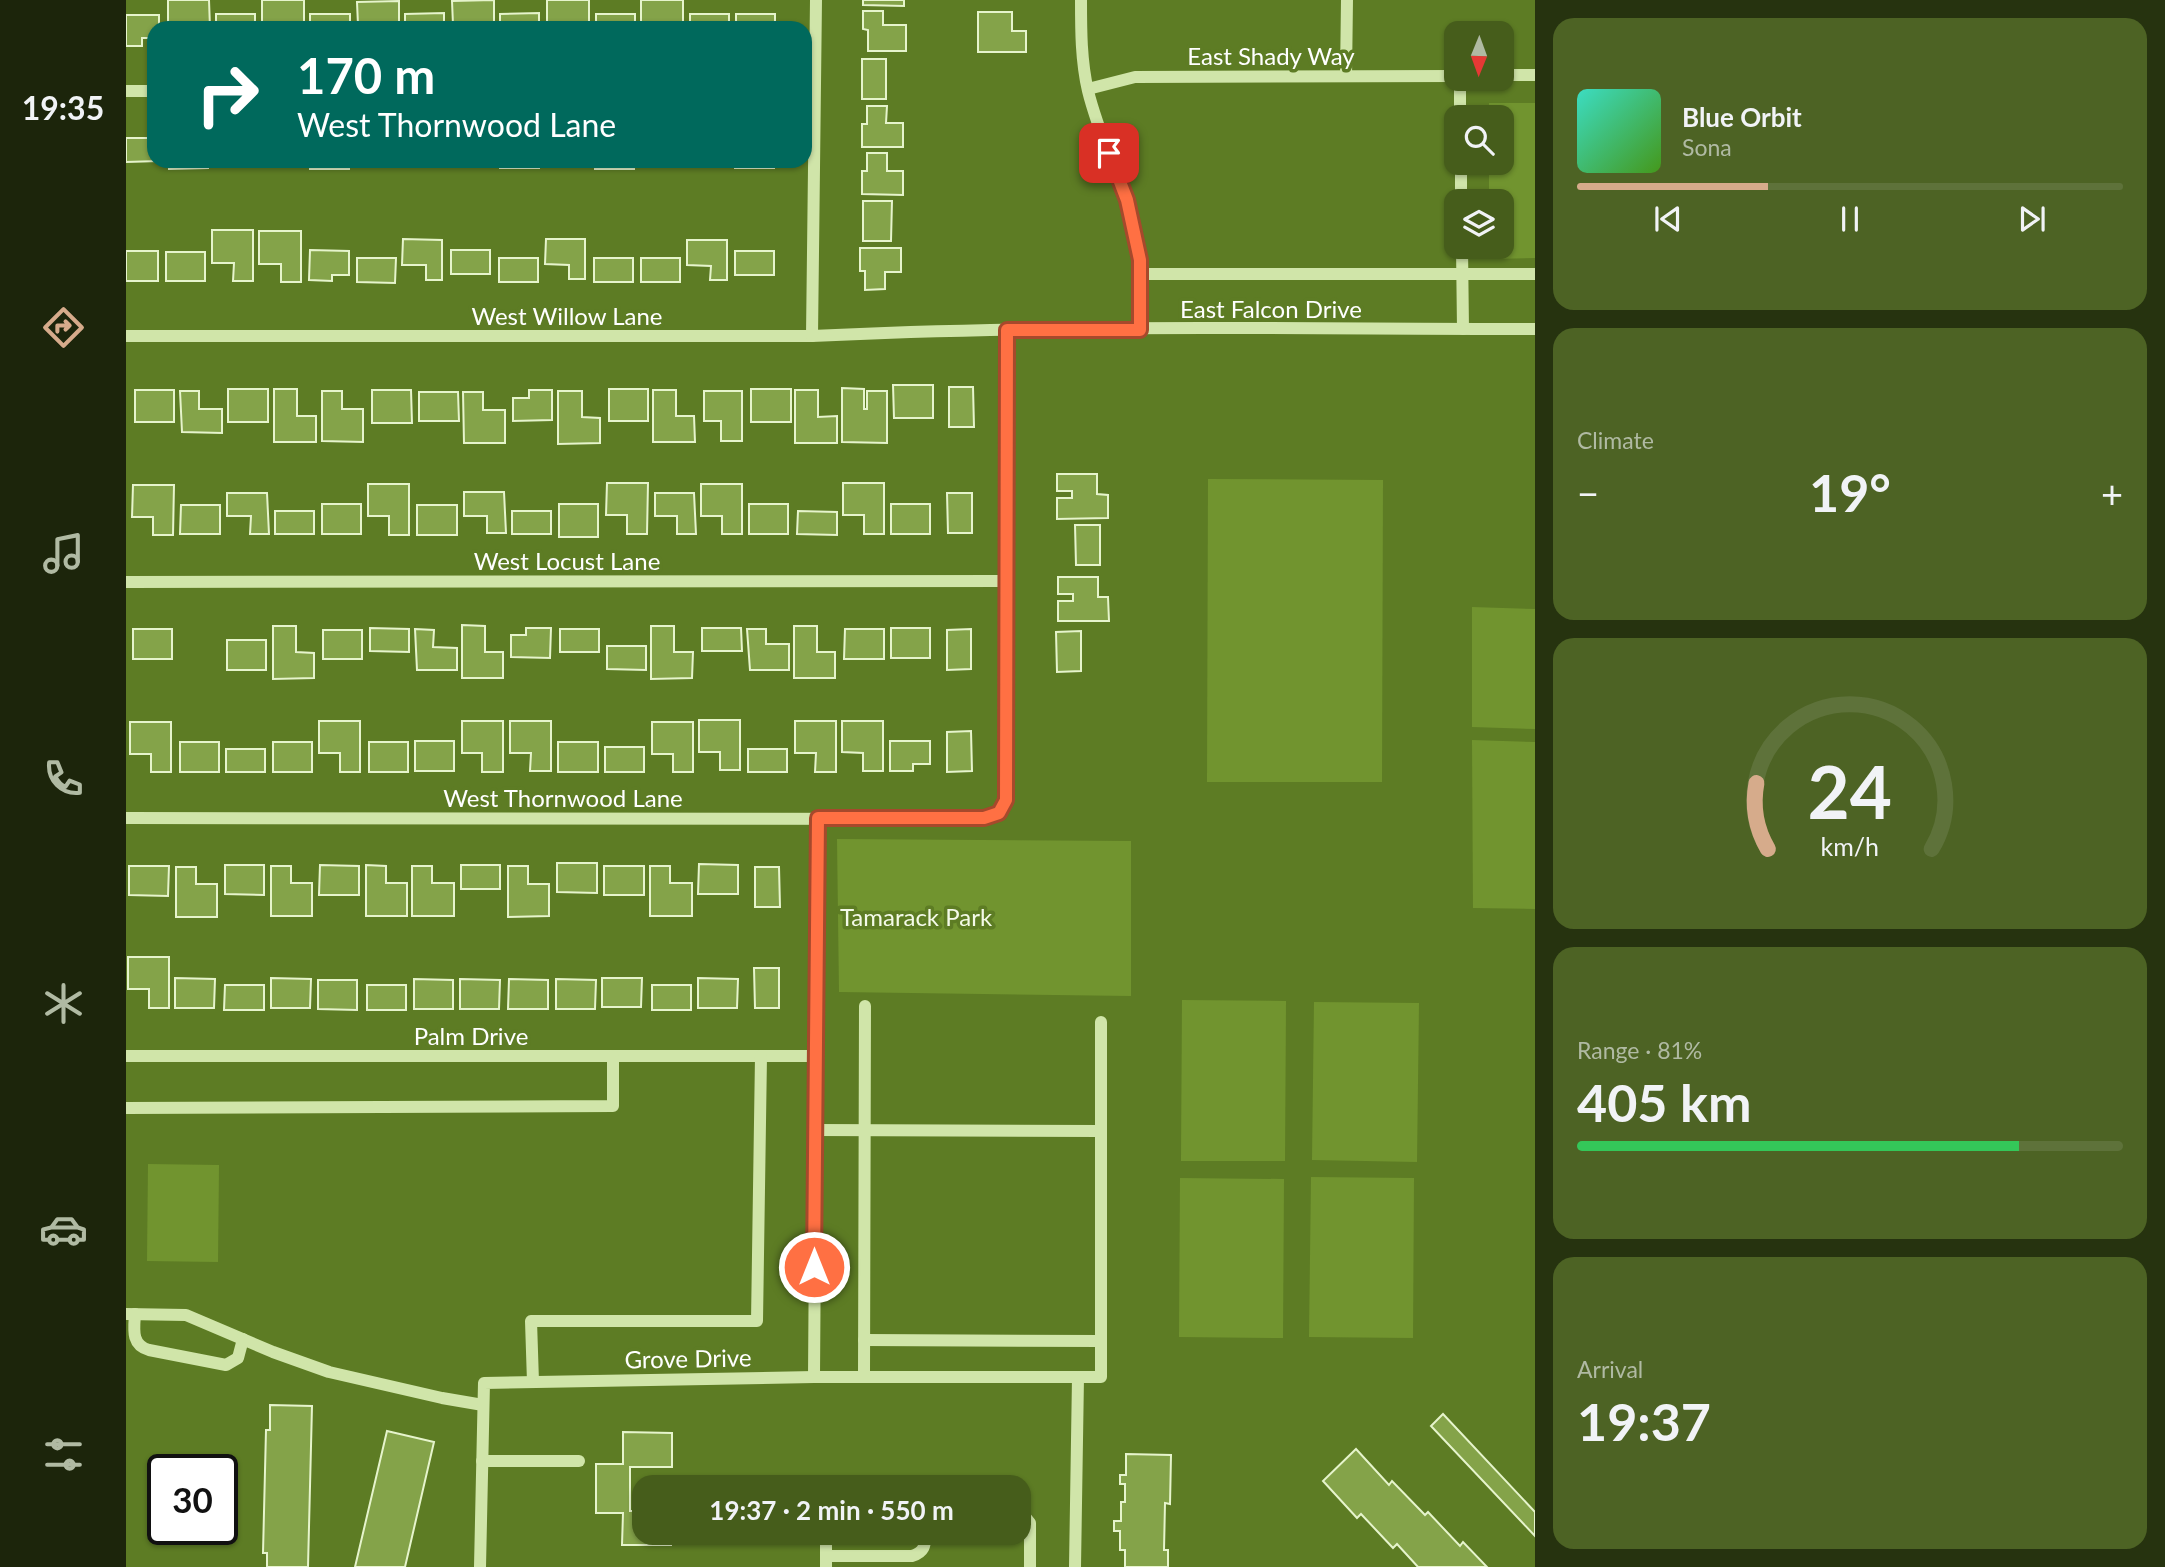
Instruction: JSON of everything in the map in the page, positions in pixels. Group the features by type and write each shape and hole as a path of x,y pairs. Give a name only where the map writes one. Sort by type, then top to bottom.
{"street":[{"path":"812,61 816,0"},
{"path":"1081,0 1081,36 1088,89 1100,130 1127,200 1140,260 1140,330"},
{"path":"1346,76 1347,0"},
{"path":"1514,75 1535,75"},
{"name":"East Shady Way","path":"1088,89 1135,77 1444,77"},
{"path":"126,91 147,91"},
{"path":"811,168 813,336"},
{"path":"1462,259 1463,329"},
{"path":"1140,274 1535,274"},
{"name":"East Falcon Drive","path":"1007,330 1535,329"},
{"path":"1007,330 1008,581"},
{"name":"West Willow Lane","path":"126,336 813,336 1007,330"},
{"name":"West Locust Lane","path":"126,582 1008,581"},
{"name":"West Thornwood Lane","path":"126,818 969,819 991,816 999,813 1006,800 1007,790 1008,581"},
{"path":"814,1377 818,818"},
{"path":"864,1377 865,1006"},
{"path":"1075,1567 1078,1377 1101,1377 1101,1022"},
{"name":"Palm Drive","path":"126,1056 816,1056"},
{"path":"126,1108 613,1106 613,1056"},
{"path":"533,1381 531,1321 757,1321 761,1056"},
{"path":"815,1130 1101,1131"},
{"path":"243,1339 238,1358 226,1366 149,1350 142,1348 134,1337 130,1314 186,1315 330,1372 483,1405 481,1567"},
{"path":"864,1340 1101,1341"},
{"name":"Grove Drive","path":"483,1405 484,1383 814,1377 1078,1377"},
{"path":"482,1461 579,1461"},
{"path":"826,1562 912,1556 920,1553 925,1545"},
{"path":"1030,1545 1030,1567"}],"green space":[{"path":"1535,103 1535,258 1514,258 1514,189 1489,189 1489,175 1514,175 1514,105 1489,105"},
{"path":"1208,479 1383,480 1382,782 1207,782"},
{"path":"1472,607 1535,609 1535,729 1472,727"},
{"path":"1472,740 1535,742 1535,909 1473,908"},
{"name":"Tamarack Park","path":"837,839 1131,841 1131,996 839,992"},
{"path":"1182,1000 1286,1001 1285,1161 1181,1161"},
{"path":"1314,1002 1419,1003 1417,1162 1312,1160"},
{"path":"148,1164 219,1165 218,1262 147,1261"},
{"path":"1311,1177 1414,1178 1413,1338 1309,1337"},
{"path":"1180,1178 1284,1179 1283,1338 1179,1337"}],"building":[{"path":"168,0 209,0 210,21 168,21"},
{"path":"262,0 304,0 304,21 262,21"},
{"path":"494,0 494,21 453,21 452,1"},
{"path":"547,0 589,0 589,21 547,21"},
{"path":"641,0 683,0 683,21 641,21"},
{"path":"863,0 904,0 904,6 863,5"},
{"path":"399,1 399,21 358,21 357,2"},
{"path":"863,11 883,11 883,25 906,25 906,51 868,51 868,30 863,29"},
{"path":"978,12 1012,12 1012,31 1026,31 1026,52 978,52"},
{"path":"444,13 444,21 405,21 405,14"},
{"path":"539,13 539,21 500,21 500,14"},
{"path":"216,14 255,14 255,21 216,21"},
{"path":"310,14 350,14 350,21 310,21"},
{"path":"596,14 635,14 635,21 596,21"},
{"path":"690,14 729,14 729,21 690,21"},
{"path":"736,14 775,14 775,21 736,21"},
{"path":"126,15 159,15 159,21 147,21 147,38 142,38 142,46 126,46"},
{"path":"862,59 886,59 886,99 862,99"},
{"path":"867,106 887,106 886,123 903,123 903,147 862,147 862,124 867,124"},
{"path":"126,138 147,138 147,161 126,162"},
{"path":"867,153 887,153 887,171 903,171 903,195 862,194 862,171 867,171"},
{"path":"310,168 349,168 349,169"},
{"path":"595,168 634,168 634,169"},
{"path":"863,201 892,201 891,241 863,241"},
{"path":"212,230 253,230 253,281 233,281 234,263 212,263"},
{"path":"259,231 301,231 301,282 281,282 281,264 259,264"},
{"path":"403,239 442,240 442,280 426,280 426,265 402,265"},
{"path":"546,239 585,239 585,279 569,279 569,265 545,264"},
{"path":"687,240 727,240 727,280 710,280 711,266 687,265"},
{"path":"860,248 901,248 901,272 885,272 885,289 865,290 865,271 860,271"},
{"path":"310,250 349,251 349,275 332,275 332,281 309,280"},
{"path":"451,250 490,250 490,274 451,274"},
{"path":"126,251 158,251 158,281 126,281"},
{"path":"735,251 774,251 774,275 735,275"},
{"path":"166,252 205,252 205,281 166,281"},
{"path":"357,258 396,258 395,283 357,282"},
{"path":"499,258 538,258 538,282 499,282"},
{"path":"594,258 633,258 633,282 594,282"},
{"path":"641,258 680,258 680,282 641,282"},
{"path":"893,385 933,385 933,418 894,418"},
{"path":"949,387 973,387 974,427 949,427"},
{"path":"842,388 864,389 864,409 867,409 867,391 887,391 887,443 842,442"},
{"path":"228,389 268,389 268,422 228,422"},
{"path":"274,389 297,389 297,416 316,416 316,442 274,442"},
{"path":"609,389 648,389 648,421 609,421"},
{"path":"751,389 791,389 791,422 751,422"},
{"path":"135,390 174,390 174,422 135,422"},
{"path":"372,390 411,390 412,423 372,423"},
{"path":"529,390 552,390 552,420 513,421 513,398 529,398"},
{"path":"653,390 676,390 676,416 694,416 695,442 653,442"},
{"path":"795,390 818,390 818,417 837,416 837,443 795,443"},
{"path":"180,391 199,391 199,409 222,409 222,433 182,432"},
{"path":"322,391 342,391 342,409 363,409 363,442 322,441"},
{"path":"558,391 582,391 582,417 600,418 600,443 558,444"},
{"path":"704,391 742,391 742,441 721,441 721,421 704,421"},
{"path":"419,392 458,392 459,421 419,421"},
{"path":"463,392 483,392 483,410 505,410 505,443 464,443"},
{"path":"1057,474 1097,474 1097,494 1108,495 1108,518 1057,519 1057,498 1072,498 1072,491 1057,491"},
{"path":"607,483 648,483 647,534 627,534 627,515 606,515"},
{"path":"843,483 884,483 884,534 864,534 864,515 843,515"},
{"path":"368,484 409,484 409,535 389,535 389,516 368,516"},
{"path":"701,484 742,484 742,534 722,534 722,516 701,516"},
{"path":"133,485 174,485 173,535 153,535 153,517 132,517"},
{"path":"464,492 504,492 506,533 487,533 487,516 464,516"},
{"path":"227,493 267,493 269,534 250,534 251,516 227,516"},
{"path":"655,493 694,493 696,534 677,534 677,516 655,516"},
{"path":"947,493 972,493 972,533 948,533"},
{"path":"322,504 361,504 361,534 322,534"},
{"path":"559,504 598,504 598,537 559,537"},
{"path":"749,504 788,504 788,534 749,534"},
{"path":"891,504 930,504 930,534 891,534"},
{"path":"181,505 220,505 220,534 180,534"},
{"path":"417,505 457,505 457,535 417,535"},
{"path":"275,511 314,511 314,534 275,534"},
{"path":"512,511 551,511 551,534 512,534"},
{"path":"798,511 837,512 837,535 797,534"},
{"path":"1075,525 1100,525 1100,565 1076,565"},
{"path":"1058,577 1098,577 1098,597 1108,597 1109,621 1058,621 1058,601 1073,601 1073,594 1058,594"},
{"path":"462,625 485,626 485,652 503,652 503,678 462,678"},
{"path":"273,626 296,626 296,652 314,653 314,678 273,679"},
{"path":"651,626 674,626 674,652 693,652 692,678 651,679"},
{"path":"794,626 817,626 817,652 835,652 835,678 794,678"},
{"path":"370,628 409,629 409,652 370,651"},
{"path":"526,628 551,628 550,658 511,657 511,635 526,635"},
{"path":"702,628 741,628 742,651 702,651"},
{"path":"891,628 930,628 930,658 891,658"},
{"path":"133,629 172,629 172,659 133,659"},
{"path":"415,629 434,630 433,647 457,648 457,670 417,670"},
{"path":"560,629 599,629 599,652 560,652"},
{"path":"747,629 766,629 766,644 789,644 789,670 750,670"},
{"path":"845,629 884,629 884,659 844,659"},
{"path":"971,629 971,669 947,670 947,630"},
{"path":"323,630 362,630 362,659 323,659"},
{"path":"1081,631 1081,671 1057,672 1056,632"},
{"path":"227,640 266,640 266,670 227,670"},
{"path":"607,646 646,646 646,670 607,669"},
{"path":"699,720 740,720 740,770 720,770 720,752 699,752"},
{"path":"319,721 360,721 360,772 340,772 340,753 319,753"},
{"path":"462,721 503,721 503,772 482,772 482,753 462,753"},
{"path":"510,721 551,721 551,771 530,771 531,753 510,753"},
{"path":"795,721 836,721 836,772 815,772 816,753 795,753"},
{"path":"842,721 883,721 883,771 863,771 863,753 842,752"},
{"path":"130,722 171,722 171,772 151,772 151,754 130,754"},
{"path":"652,722 693,722 693,772 673,772 673,754 652,754"},
{"path":"971,731 972,771 947,772 947,732"},
{"path":"415,741 454,741 454,771 415,771"},
{"path":"890,741 930,741 930,764 913,764 913,771 890,771"},
{"path":"180,742 219,742 219,772 180,772"},
{"path":"273,742 312,742 312,772 273,772"},
{"path":"369,742 408,742 408,772 369,772"},
{"path":"558,742 598,742 598,772 558,772"},
{"path":"605,747 644,747 644,772 605,772"},
{"path":"226,749 265,749 265,772 226,772"},
{"path":"748,749 787,749 787,772 748,772"},
{"path":"557,863 597,863 597,893 557,892"},
{"path":"699,864 738,865 738,894 698,894"},
{"path":"225,865 264,865 264,895 225,894"},
{"path":"320,865 359,866 359,895 319,895"},
{"path":"366,865 386,866 386,883 407,883 407,916 366,916"},
{"path":"461,865 500,865 500,889 461,889"},
{"path":"129,866 169,866 168,896 129,895"},
{"path":"271,866 291,866 291,883 312,883 312,916 271,916"},
{"path":"412,866 432,866 432,883 454,883 454,916 412,916"},
{"path":"508,866 528,866 528,884 549,884 549,916 508,917"},
{"path":"604,866 644,866 644,895 604,895"},
{"path":"650,866 670,866 670,883 692,883 692,916 650,916"},
{"path":"176,867 196,867 196,884 217,884 217,917 176,917"},
{"path":"755,867 779,867 780,907 755,907"},
{"path":"128,957 169,957 169,1008 149,1008 149,989 128,989"},
{"path":"754,968 779,968 779,1008 755,1008"},
{"path":"175,978 215,979 214,1008 175,1008"},
{"path":"271,978 311,979 310,1008 271,1008"},
{"path":"602,978 642,978 641,1007 602,1007"},
{"path":"698,978 738,979 737,1008 698,1008"},
{"path":"414,979 453,980 453,1009 414,1009"},
{"path":"460,979 500,980 499,1009 460,1009"},
{"path":"509,979 548,980 548,1009 508,1009"},
{"path":"556,979 596,980 595,1009 556,1009"},
{"path":"318,980 357,980 357,1010 318,1009"},
{"path":"225,985 264,985 264,1010 224,1010"},
{"path":"367,985 406,985 406,1010 367,1010"},
{"path":"652,985 691,985 691,1010 652,1010"},
{"path":"270,1405 312,1406 308,1567 267,1567 267,1553 263,1553 266,1430 270,1430"},
{"path":"1443,1414 1535,1512 1535,1536 1431,1426"},
{"path":"387,1431 434,1442 405,1567 355,1567"},
{"path":"623,1432 672,1433 672,1467 630,1467 632,1545 622,1545 623,1513 596,1513 596,1464 623,1464"},
{"path":"1356,1449 1389,1485 1392,1481 1425,1515 1428,1512 1460,1546 1463,1542 1487,1567 1418,1567 1397,1544 1393,1548 1361,1514 1357,1518 1323,1481"},
{"path":"1126,1454 1171,1455 1170,1504 1165,1503 1164,1550 1168,1550 1168,1567 1125,1567 1125,1550 1120,1550 1120,1531 1114,1531 1114,1521 1121,1521 1121,1502 1125,1502 1125,1484 1120,1484 1120,1475 1126,1475"}],"route":[{"path":"814,1267 818,818 984,818 999,813 1006,800 1007,330 1140,330 1140,260 1127,200 1109,153"}]}
